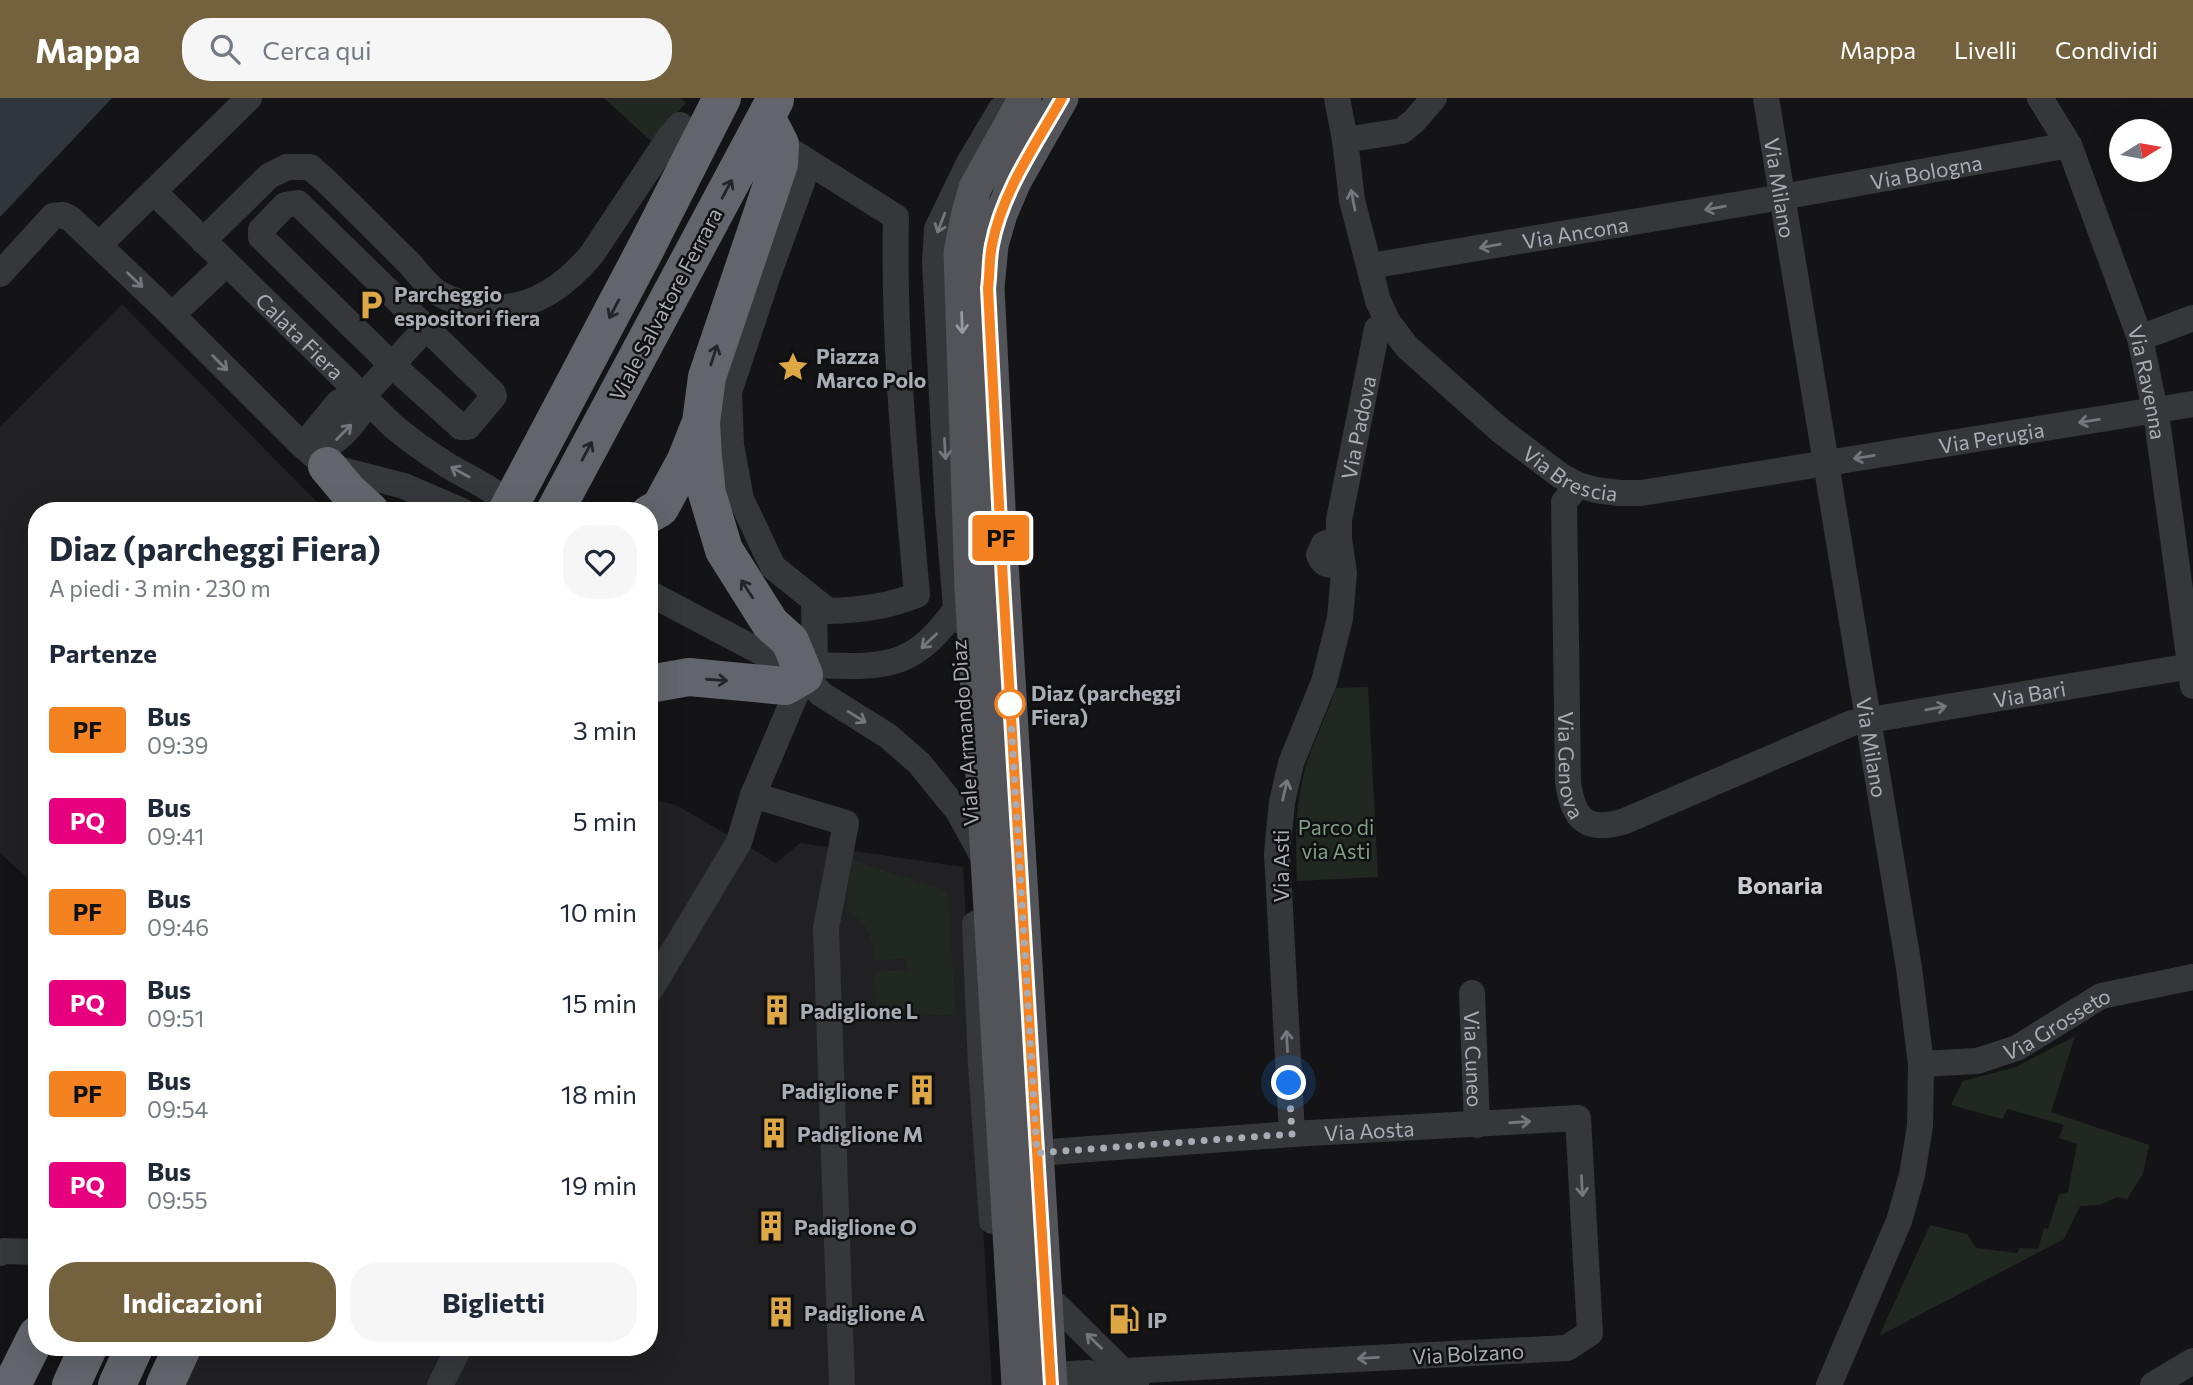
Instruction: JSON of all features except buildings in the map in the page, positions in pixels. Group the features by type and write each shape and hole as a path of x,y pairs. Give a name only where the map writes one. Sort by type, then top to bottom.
{"highway":[{"name":"Viale Salvatore Ferrara","path":"512,502 722,98"},
{"name":"Viale Salvatore Ferrara","path":"560,502 683,271 783,131"},
{"path":"658,682 690,677 785,685 814,668 770,623 724,550 707,493 701,422 707,377 779,164 783,131"},
{"path":"658,509 686,460 701,422"},
{"path":"314,455 360,502"},
{"path":"19,1376 28,1356"},
{"path":"19,1376 44,1356"},
{"path":"71,1385 84,1356"},
{"path":"117,1385 130,1356"},
{"path":"131,1385 133,1356"},
{"path":"165,1385 178,1356"}],"main road":[{"name":"Viale Armando Diaz","path":"1026,98 975,188 960,253 964,599 1028,1381"},
{"path":"1028,1381 1046,1303 988,288 992,245 1001,214 1015,181 1062,98"}],"street":[{"path":"91,237 154,192 249,98"},
{"name":"Viale Armando Diaz","path":"1007,98 969,163 937,229 935,262 948,511 964,599 970,835 981,1065 1028,1381"},
{"path":"1337,98 1352,200 1383,312"},
{"path":"1345,140 1402,131 1415,121 1434,98"},
{"name":"Via Milano","path":"1766,98 1907,954 1921,1064 1920,1126 1912,1175 1899,1221 1829,1385"},
{"name":"Via Ravenna","path":"2040,98 2069,145 2140,338 2156,411 2192,676"},
{"path":"203,241 269,176 287,167 310,167 440,294 466,304 492,309 514,307 536,300 556,289 578,270 592,254 680,125"},
{"path":"658,977 739,842 752,795 836,629 825,605 773,567 741,499 731,445 729,392 768,275 783,131"},
{"path":"783,131 896,217 894,286 916,595 897,603 866,609 825,605"},
{"name":"Via Bologna","path":"1782,197 2069,145"},
{"name":"Calata Fiera","path":"154,192 417,446 482,485 504,502"},
{"name":"Via Ancona","path":"1370,266 1782,197"},
{"path":"298,203 494,396 468,427 461,427 392,365 261,236 261,230 285,205 298,203"},
{"path":"0,274 53,216 63,215 91,237 314,455 404,486 441,502"},
{"path":"172,315 226,264"},
{"name":"Via Brescia","path":"1383,312 1407,346 1500,429 1561,476 1578,485 1619,493 1641,493 1827,463"},
{"name":"Via Padova","path":"1343,565 1339,520 1377,329 1383,312"},
{"path":"2140,338 2193,318"},
{"path":"314,455 338,403 363,396 426,328"},
{"name":"Via Perugia","path":"1827,463 2193,404"},
{"name":"Via Genova","path":"1578,485 1564,502 1568,782 1570,799 1577,816 1601,826 1625,821 1852,723 1869,720"},
{"name":"Via Asti","path":"1292,1134 1277,853 1282,802 1291,763 1331,659 1340,618 1343,565"},
{"path":"658,597 814,668 863,667 895,662 922,648 946,624 964,599"},
{"path":"814,668 821,694 888,736 919,763 957,811 987,863"},
{"name":"Via Bari","path":"1869,720 2192,676"},
{"path":"752,795 846,823 826,928 842,1385"},
{"name":"Via Grosseto","path":"1921,1064 1977,1061 2017,1048 2101,996 2193,977"},
{"name":"Via Cuneo","path":"1472,993 1477,1125"},
{"name":"Via Aosta","path":"1037,1153 1292,1134 1578,1118"},
{"name":"Via Bolzano","path":"1124,1380 1567,1348 1590,1332 1578,1118"},
{"path":"0,1253 28,1252"},
{"path":"1046,1303 1056,1305 1124,1380"},
{"path":"440,1385 455,1356"},
{"path":"2153,1385 2193,1361"},
{"path":"1028,1381 1089,1373 1124,1380"}],"shaded area":[{"path":"0,98 112,98 0,217"},
{"path":"122,304 317,502 28,502 28,879 0,853 0,427"},
{"path":"658,801 676,805 776,863 800,843 963,867 992,1385 182,1385 195,1356 658,1356"}],"green space":[{"path":"604,98 681,98 686,103 651,141"},
{"name":"Parco di via Asti","path":"1368,687 1378,877 1297,881 1297,813 1306,764 1336,688"},
{"path":"850,859 947,891 956,1015 876,1016 875,972 907,970 907,959 874,960 868,931 847,910"},
{"path":"2075,1036 2051,1112 2149,1145 2143,1174 2127,1199 2117,1197 2099,1205 2080,1206 2064,1239 1879,1336 1930,1225 1967,1234 1976,1248 2017,1253 2020,1248 2038,1249 2059,1195 2068,1192 2077,1144 2059,1138 2064,1125 2008,1109 2002,1119 1951,1105 1963,1081 2016,1067"}],"bus line":[{"name":"PF","path":"1051,1385 988,288 992,245 1001,214 1015,181 1062,98"}],"place":[{"name":"Parcheggio espositori fiera","path":"371,305"},
{"name":"Piazza Marco Polo","path":"793,367"},
{"name":"Diaz (parcheggi Fiera)","path":"1010,704"},
{"name":"Padiglione L","path":"777,1010"},
{"name":"Padiglione F","path":"922,1090"},
{"name":"Padiglione M","path":"774,1133"},
{"name":"Padiglione O","path":"771,1226"},
{"name":"Padiglione A","path":"781,1312"},
{"name":"IP","path":"1124,1319"}],"district":[{"name":"Bonaria","path":"1780,884"}],"route":[{"path":"1010,704 1037,1153 1292,1134 1289,1083"}]}
